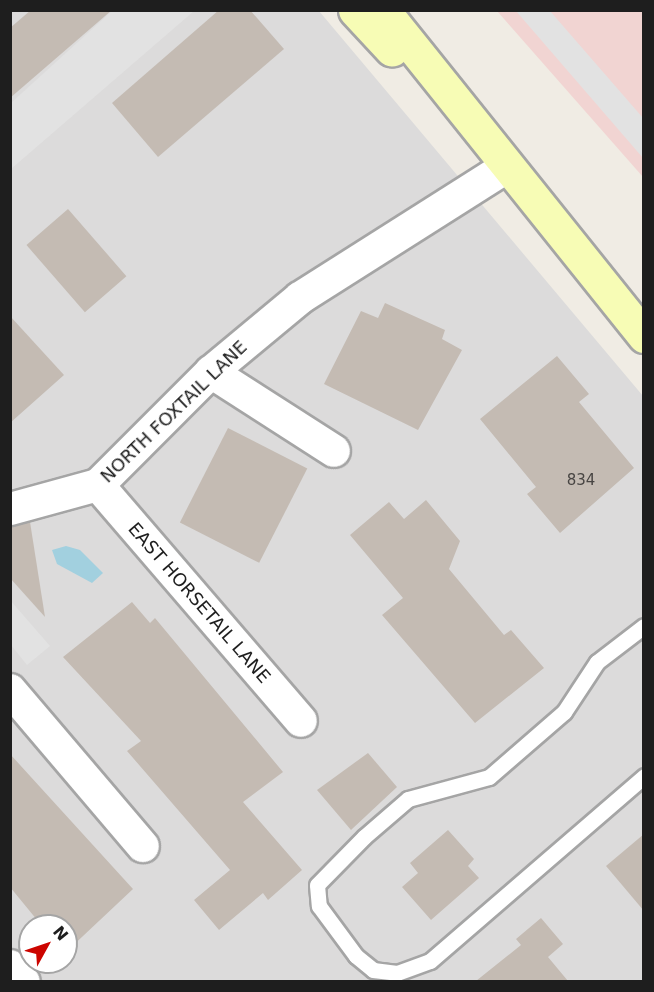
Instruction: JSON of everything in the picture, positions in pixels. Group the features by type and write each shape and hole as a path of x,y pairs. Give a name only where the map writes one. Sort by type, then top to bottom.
{"street":[{"path":"355,10 505,168"},
{"path":"383,10 505,168 644,336"},
{"name":"NORTH FOXTAIL LANE","path":"10,509 98,485 211,372 300,298 505,168"},
{"path":"211,372 334,451"},
{"name":"EAST HORSETAIL LANE","path":"98,485 301,721"},
{"path":"10,690 143,846"},
{"path":"10,966 24,981"}],"lane":[{"path":"644,626 597,662 579,696 489,777 426,791 408,799 317,885 319,906 356,956 373,970 397,973 430,961 644,776"}],"shaded area":[{"path":"10,11 319,11 643,396 643,981 11,981"},
{"path":"112,11 194,11 11,169 11,103"},
{"path":"497,11 643,11 643,177"},
{"path":"516,11 550,11 643,118 643,158"},
{"path":"10,600 50,646 27,665 11,645"}],"water":[{"path":"66,546 80,550 103,573 92,583 57,564 52,550"}],"building":[{"path":"31,10 112,10 10,98 10,28"},
{"path":"219,10 250,10 284,49 158,157 112,103"},
{"path":"68,209 126,276 85,312 26,245"},
{"path":"385,303 445,330 442,339 462,350 418,430 324,384 361,311 378,318"},
{"path":"10,316 64,375 10,423"},
{"path":"557,356 589,394 579,402 634,468 560,533 527,494 536,487 480,419"},
{"path":"228,428 307,468 259,563 180,522"},
{"path":"426,500 460,541 449,569 504,635 511,630 544,668 475,723 382,615 403,598 350,535 389,502 404,519"},
{"path":"30,522 45,617 10,578 10,526"},
{"path":"132,602 150,623 155,618 283,772 243,802 302,870 268,900 263,893 219,930 194,900 230,870 127,751 141,741 63,657"},
{"path":"368,753 397,787 351,830 317,790"},
{"path":"10,754 133,889 78,941 78,914 32,914 10,887"},
{"path":"448,830 474,859 468,866 479,878 431,920 402,887 418,873 410,863"},
{"path":"644,834 644,911 606,866"},
{"path":"541,918 563,944 548,957 568,981 476,981 521,945 516,939"}]}
